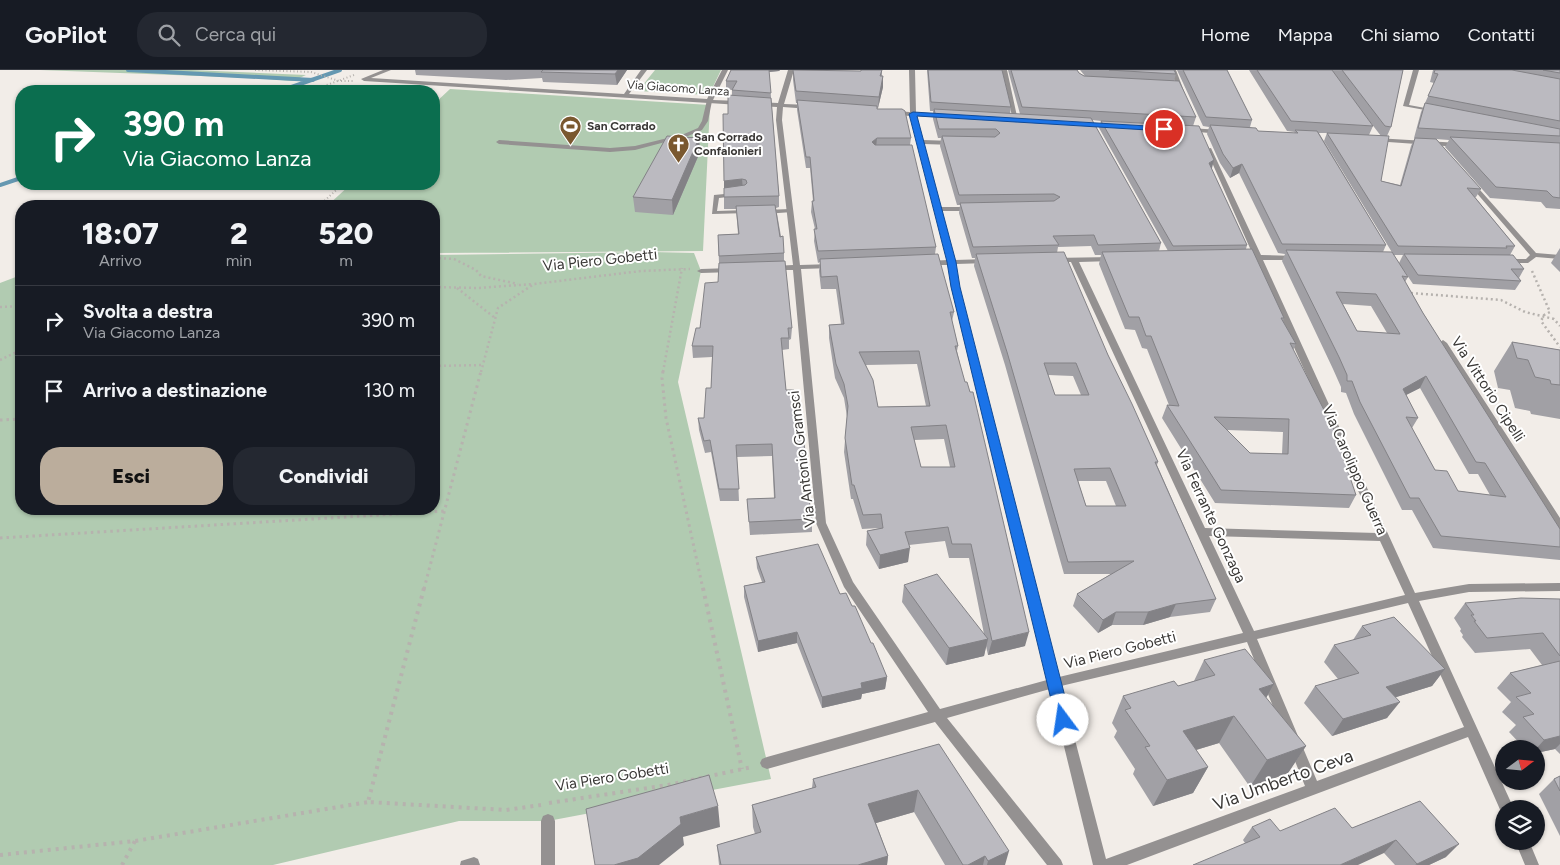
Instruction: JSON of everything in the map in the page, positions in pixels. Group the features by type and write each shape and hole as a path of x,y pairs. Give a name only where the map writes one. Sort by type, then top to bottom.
{"street":[{"name":"Via Giacomo Lanza","path":"388,70 364,79 745,103"},
{"path":"626,96 644,70"},
{"path":"709,101 725,70"},
{"name":"Via Antonio Gramsci","path":"791,70 780,106 779,120 797,268 821,523 848,584 938,716 1056,865"},
{"path":"912,70 913,114 919,149 952,262 955,287 1100,865"},
{"path":"1004,70 1016,120"},
{"path":"1173,70 1186,100"},
{"path":"1416,70 1406,106 1445,113"},
{"path":"1170,85 1180,86"},
{"path":"754,104 818,108"},
{"path":"884,112 950,116"},
{"path":"1007,120 1026,121"},
{"path":"1181,130 1199,127 1230,132"},
{"name":"Via Carolippo Guerra","path":"1199,127 1503,800"},
{"path":"1372,133 1378,140"},
{"path":"1369,140 1465,146"},
{"path":"919,149 957,143"},
{"path":"1436,144 1442,152"},
{"path":"1462,174 1531,258"},
{"path":"938,209 976,209"},
{"path":"1499,261 1560,256"},
{"path":"1231,257 1306,258"},
{"path":"1044,260 1120,259"},
{"name":"Via Ferrante Gonzaga","path":"1074,260 1250,636 1313,789"},
{"path":"921,263 995,261"},
{"path":"768,269 844,266"},
{"path":"701,271 739,270"},
{"name":"Via Vittorio Cipelli","path":"1437,335 1560,527"},
{"path":"1201,532 1385,536"},
{"name":"Via Piero Gobetti","path":"767,763 1054,683 1412,598 1469,588 1560,587"},
{"name":"Via Umberto Ceva","path":"1108,865 1472,730"},
{"path":"548,821 548,865"},
{"path":"1526,850 1532,865"}],"lane":[{"path":"499,142 610,150 634,148 700,130 706,121 709,101"},
{"path":"743,194 716,196 714,213 752,212"},
{"path":"762,212 790,211"},
{"path":"466,865 474,863 474,865"}],"path":[{"path":"255,70 311,72 338,81 327,85"},
{"path":"326,200 336,190"},
{"path":"440,258 454,259 487,278 524,285"},
{"path":"1531,258 1550,312 1544,315 1541,321 1560,346"},
{"path":"682,268 662,378 666,418 742,769"},
{"name":"Via Piero Gobetti","path":"701,271 682,268 534,284 498,308 368,802 506,810 668,785 767,763"},
{"path":"440,287 478,288 534,284"},
{"path":"456,288 495,318"},
{"path":"1411,293 1501,300 1525,312 1544,315 1554,319 1560,326"},
{"path":"0,307 15,306"},
{"path":"0,359 15,353"},
{"path":"440,366 483,365"},
{"path":"0,420 15,419"},
{"path":"440,511 444,511"},
{"path":"0,538 378,515"},
{"path":"0,855 135,841 368,802"},
{"path":"122,865 135,841"}],"green space":[{"path":"40,70 191,70 306,75 293,81"},
{"path":"655,70 721,70 709,95 638,91"},
{"name":"San Corrado","path":"450,89 710,105 703,251 440,253 440,200 334,200 344,190 440,190 440,98"},
{"path":"694,253 701,271 678,382 771,779 548,821 459,821 273,865 0,865 0,283 15,277 15,515 440,515 440,255"}],"building":[{"path":"543,70 618,70 615,74 541,72"},
{"path":"731,70 769,70 771,93 732,90 737,81 726,81"},
{"path":"793,70 882,70 880,76 883,76 879,97 796,91"},
{"path":"928,70 1002,70 1011,107 931,102"},
{"path":"1011,70 1077,70 1084,76 1179,81 1196,117 1022,107"},
{"path":"1109,70 1174,70 1176,74"},
{"path":"1183,70 1227,70 1252,120 1206,117"},
{"path":"1257,70 1332,70 1373,126 1291,121"},
{"path":"1342,70 1403,70 1391,127 1385,126"},
{"path":"1435,70 1512,70 1560,79 1560,121 1428,96 1438,74 1434,73"},
{"path":"1543,70 1560,70 1560,73"},
{"path":"728,95 771,98 779,196 724,197 724,188 745,185 747,183 746,180 742,179 724,181 723,114 728,114"},
{"path":"797,100 877,106 877,109 902,109 905,111 911,138 877,138 872,142 875,145 912,145 936,247 818,251 814,229 817,229 812,201 814,201 810,157 806,157"},
{"path":"1425,103 1560,129 1560,136 1418,128"},
{"path":"934,109 1091,118 1161,243 1098,245 1094,235 1053,236 1059,245 973,247 960,203 1054,201 1060,197 1054,194 959,195 942,136 995,137 1000,133 996,129 939,129"},
{"path":"1101,121 1199,126 1214,160 1209,163 1247,245 1173,246"},
{"path":"1210,125 1256,128 1258,131 1298,133 1295,130 1317,131 1386,245 1282,244 1242,164 1233,168 1223,154"},
{"path":"1327,133 1389,136 1381,181 1401,186 1415,138 1436,139 1481,189 1467,188 1515,246 1506,246 1507,248 1398,246"},
{"path":"667,136 699,138 672,200 633,197"},
{"path":"1450,137 1560,143 1560,198 1553,197 1547,191 1496,187"},
{"path":"775,205 780,237 783,236 784,253 719,256 718,235 739,234 736,206"},
{"path":"1252,249 1284,318 1281,318 1296,344 1290,343 1324,410 1327,410 1356,495 1221,490 1167,405 1179,406 1151,336 1146,336 1139,317 1129,317 1102,252","holes":["1214,417 1289,419 1288,454 1250,453"]},
{"path":"1286,250 1392,252 1408,277 1402,276 1423,313 1560,529 1560,547 1441,536 1419,498 1410,498 1360,402 1352,381 1347,381 1347,375","holes":["1336,292 1376,294 1400,334 1357,331","1426,376 1476,462 1485,463 1506,497 1458,491 1447,471 1435,470 1406,417 1418,418 1403,389"]},
{"path":"1064,252 1108,355 1158,462 1155,462 1216,599 1176,604 1148,612 1116,612 1103,620 1077,594 1134,561 1068,562 1007,352 976,254","holes":["1044,363 1076,363 1089,395 1055,395","1110,468 1126,506 1086,506 1074,469"]},
{"path":"938,254 954,312 950,312 958,346 955,346 965,382 967,382 970,392 973,392 1029,632 992,641 971,544 952,544 948,527 905,532 910,548 880,555 867,531 883,528 881,514 863,515 854,485 852,485 845,438 848,406 844,384 836,364 829,325 844,324 837,276 821,277 820,259","holes":["919,351 930,406 878,407 873,380 859,352","946,425 955,467 921,467 911,427"]},
{"path":"1404,254 1513,255 1524,269 1511,269 1521,281 1418,275"},
{"path":"785,261 792,328 788,328 789,338 781,338 786,390 794,390 799,422 801,422 806,458 803,458 812,519 749,522 747,499 775,498 772,444 736,445 739,489 719,489 710,440 704,441 698,418 704,418 706,388 711,388 713,346 692,346 696,328 700,328 705,283 718,282 719,263"},
{"path":"1512,342 1560,350 1560,385 1551,384 1550,380 1535,377 1528,360 1517,358"},
{"path":"818,544 840,594 846,593 852,606 855,606 887,677 861,683 862,688 822,697 797,632 758,641 744,586 765,582 756,557"},
{"path":"937,574 988,639 949,648 904,585"},
{"path":"1521,598 1560,599 1560,656 1543,633 1487,638 1474,621 1476,621 1471,615 1474,615 1465,603"},
{"path":"1394,617 1445,669 1386,687 1400,702 1343,719 1315,686 1359,673 1334,645 1371,635 1362,626"},
{"path":"1245,649 1274,684 1259,689 1306,746 1267,760 1234,716 1183,731 1208,767 1167,780 1145,747 1150,746 1125,710 1131,708 1123,696 1174,681 1178,686 1215,675 1204,660"},
{"path":"1560,661 1560,736 1544,740 1523,717 1534,714 1516,697 1531,693 1510,673"},
{"path":"939,744 1009,851 988,861 985,856 968,865 963,865 918,790 868,804 888,856 858,865 721,865 717,845 761,832 752,805 816,787 813,779"},
{"path":"709,775 718,806 680,817 681,824 638,858 614,865 595,865 586,809"},
{"path":"1560,776 1560,791 1554,779"},
{"path":"1420,801 1459,844 1417,864 1396,840 1340,865 1193,865 1260,837 1252,827 1270,819 1280,831 1335,808 1352,828"}],"waterway":[{"path":"128,70 312,80"},
{"path":"312,80 340,70"},
{"path":"297,85 312,80"},
{"path":"0,185 15,180"}],"place":[{"name":"San Corrado","path":"571,145"},
{"name":"San Corrado Confalonieri","path":"678,163"}],"route":[{"path":"1063,720 955,287 952,262 913,114 1164,129"}]}
